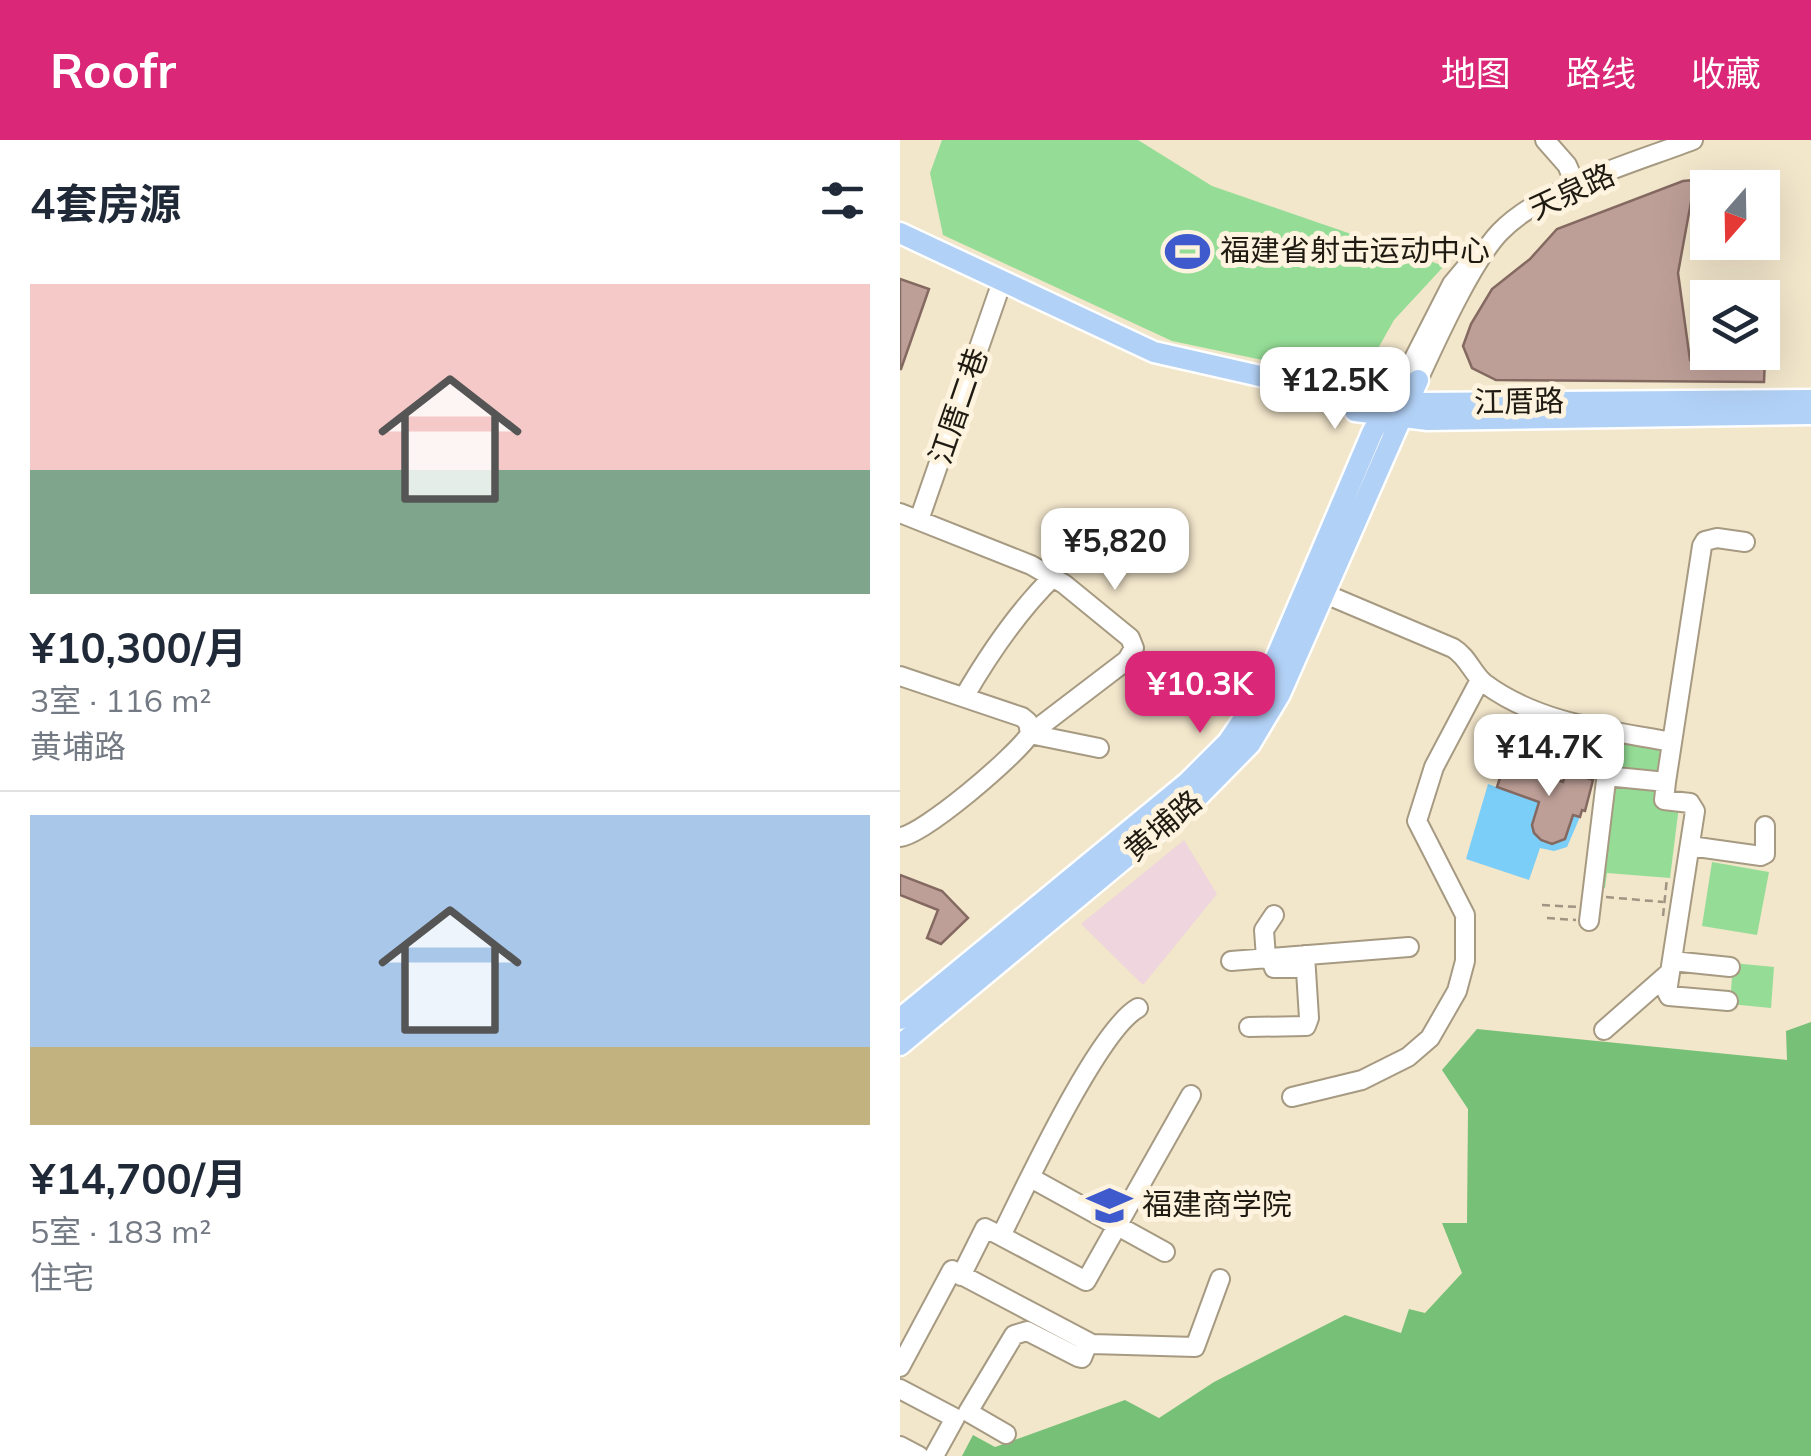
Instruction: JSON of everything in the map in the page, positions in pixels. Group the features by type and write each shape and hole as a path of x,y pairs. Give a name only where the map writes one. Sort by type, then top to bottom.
{"main road":[{"name":"江厝路","path":"900,232 1154,352 1395,410 1811,400"},
{"name":"江厝路","path":"900,246 1102,342 1179,372 1395,410 1811,414"},
{"name":"黄埔路","path":"900,1020 1188,782 1228,742 1270,674 1411,380"},
{"name":"黄埔路","path":"900,1045 1195,800 1237,760 1272,712 1395,410"}],"street":[{"path":"1545,140 1567,166 1576,186"},
{"name":"天泉路","path":"1411,380 1493,240 1519,216 1576,186 1693,140"},
{"name":"江厝二巷","path":"919,520 998,292"},
{"path":"900,513 1031,565 1120,628 1134,648 1127,660 1030,734 994,774 919,831 900,837"},
{"path":"1728,1000 1669,996 1696,811 1690,804 1664,800 1702,546 1704,541 1716,538 1745,542"},
{"path":"964,697 1032,597 1053,578"},
{"path":"1322,594 1453,648 1468,660 1480,680 1528,710 1566,722 1672,742"},
{"path":"900,676 1022,717 1028,722 1030,734"},
{"path":"1292,1097 1347,1085 1408,1058 1430,1038 1460,983 1467,938 1464,915 1417,821 1429,780 1480,680"},
{"path":"1528,710 1522,728 1524,739 1588,758"},
{"path":"1590,908 1612,731"},
{"path":"1030,734 1098,748"},
{"path":"1606,776 1666,782"},
{"path":"1690,846 1761,856 1767,846 1765,826"},
{"path":"1268,958 1264,930 1274,915"},
{"path":"1230,961 1268,958 1305,962 1409,947"},
{"path":"1249,1027 1306,1026 1309,1018 1305,962"},
{"path":"1604,1030 1671,966 1730,967"},
{"path":"1001,1236 1083,1078 1122,1020 1138,1008"},
{"path":"961,1276 985,1228 1086,1281 1191,1095"},
{"path":"1030,1178 1164,1252"},
{"path":"900,1367 952,1270 1088,1343 1196,1346 1220,1279"},
{"path":"1006,1434 968,1412 1014,1335 1028,1331 1078,1358 1082,1358 1088,1343"},
{"path":"900,1390 955,1418 934,1456"},
{"path":"900,1446 918,1456"}],"path":[{"path":"1542,905 1590,908 1665,902"},
{"path":"1554,919 1556,906"},
{"path":"1548,918 1590,908"}],"shaded area":[{"path":"1184,840 1217,894 1143,985 1081,924"}],"green space":[{"name":"福建省射击运动中心","path":"942,140 1138,140 1212,186 1444,266 1394,320 1371,361 1344,377 1172,341 943,235 930,173"},
{"path":"1618,743 1658,749 1662,754 1659,774 1615,770"},
{"path":"1607,786 1661,792 1679,806 1670,878 1607,873 1605,888 1597,888"},
{"path":"1712,862 1769,872 1757,935 1702,926"},
{"path":"1733,963 1774,967 1771,1008 1730,1004"},
{"path":"1811,1022 1811,1456 962,1456 973,1435 995,1447 1125,1400 1159,1418 1214,1382 1345,1315 1401,1333 1409,1309 1425,1313 1462,1273 1442,1223 1467,1223 1468,1109 1442,1070 1477,1029 1787,1060 1786,1031"}],"water":[{"path":"1488,784 1539,802 1534,833 1548,843 1565,839 1573,815 1580,817 1567,847 1554,851 1540,848 1529,880 1466,859"}],"building":[{"path":"1690,180 1690,207 1678,273 1690,370 1764,370 1764,382 1496,380 1472,368 1463,346 1492,289 1530,259 1557,229"},
{"path":"900,279 929,289 901,369 900,369"},
{"path":"1505,762 1563,782 1566,771 1593,780 1585,811 1580,817 1573,815 1565,839 1552,844 1541,840 1532,825 1539,802 1497,787"},
{"path":"900,875 942,891 968,918 941,944 927,938 938,910 900,895"}],"place":[{"name":"福建省射击运动中心","path":"1187,251"},
{"name":"福建商学院","path":"1109,1205"}]}
